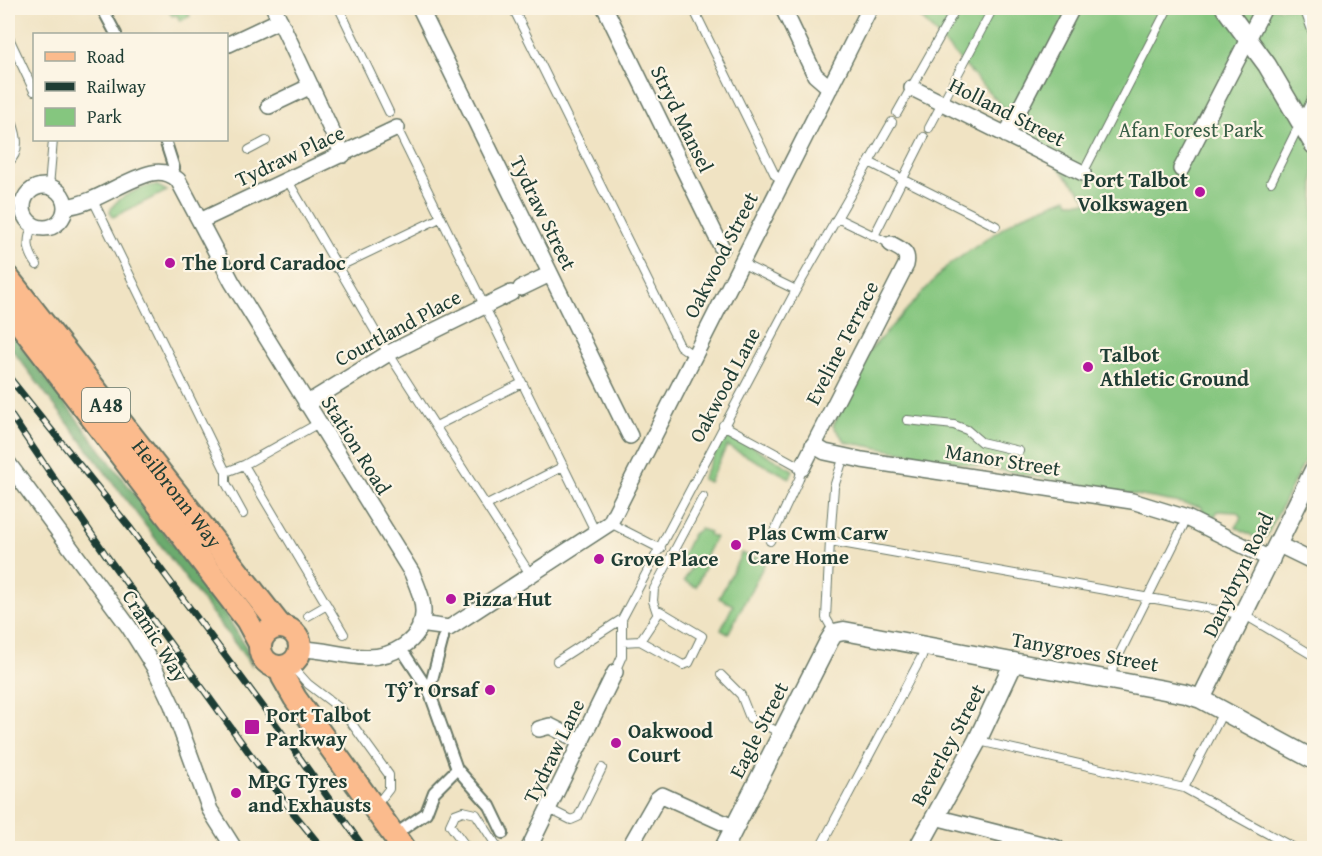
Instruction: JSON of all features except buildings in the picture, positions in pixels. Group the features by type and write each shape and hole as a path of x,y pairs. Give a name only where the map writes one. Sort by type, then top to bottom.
{"main road":[{"name":"Heilbronn Way","path":"8,278 281,627"},
{"name":"Heilbronn Way","path":"8,308 247,620 260,644"},
{"path":"290,660 268,663 261,655 260,644 265,633 281,627 293,631 299,642 283,677 295,698 374,808 401,840"}],"street":[{"path":"102,8 115,33"},
{"name":"Tydraw Street","path":"420,8 630,436"},
{"name":"Stryd Mansel","path":"605,8 722,248"},
{"path":"783,8 815,75 830,88"},
{"name":"Oakwood Street","path":"610,523 870,8"},
{"path":"1006,135 1070,8"},
{"path":"1225,8 1248,38 1302,121 1314,145"},
{"path":"1181,169 1264,8"},
{"path":"229,44 277,14 343,155"},
{"path":"268,106 311,86"},
{"name":"Holland Street","path":"912,88 1083,173"},
{"name":"Tydraw Place","path":"200,221 397,128"},
{"name":"Station Road","path":"165,141 174,168 172,175 183,186 232,282 317,424 412,573 421,596 423,614 420,624"},
{"path":"65,207 93,200 151,173 172,175"},
{"path":"49,187 61,194 65,207 64,214 54,225 41,228 33,225 25,215 24,203 34,189 49,187"},
{"name":"Eveline Terrace","path":"802,468 906,265 908,257 905,251 891,244"},
{"name":"Courtland Place","path":"306,404 389,353 550,274"},
{"name":"Manor Street","path":"813,445 825,452 843,456 1132,501 1188,518 1274,552 1314,562"},
{"name":"Cramic Way","path":"8,463 129,627 154,667 172,705 210,810 234,849"},
{"name":"Danybryn Road","path":"1201,699 1245,615 1314,470"},
{"path":"290,660 382,656 406,645 416,634 420,624 449,628 610,523"},
{"name":"Tanygroes Street","path":"834,633 844,631 1111,679 1201,699 1314,760"},
{"name":"Eagle Street","path":"724,849 834,633"},
{"path":"429,691 443,638"},
{"path":"406,656 429,691 457,769 490,806 503,833"},
{"name":"Beverley Street","path":"918,849 1012,673 1014,662"},
{"name":"Tydraw Lane","path":"529,849 615,672"},
{"path":"539,729 550,726 582,742"},
{"path":"401,840 426,813 434,792 457,769"},
{"path":"629,849 657,799 662,795 735,828"},
{"path":"935,816 1018,844 1057,849"}],"lane":[{"path":"339,8 389,112"},
{"path":"513,8 680,346 693,355"},
{"path":"693,8 775,175 783,180"},
{"path":"897,113 956,8"},
{"path":"929,128 993,8"},
{"path":"1083,173 1168,8"},
{"path":"1304,8 1314,36"},
{"path":"8,36 33,89"},
{"path":"1271,182 1314,95"},
{"path":"8,111 17,138 17,148 13,159 8,164"},
{"name":"Oakwood Lane","path":"615,672 622,656 622,619 796,290 892,122"},
{"path":"397,128 596,532"},
{"path":"874,236 924,137"},
{"path":"49,187 53,141"},
{"path":"249,150 266,141"},
{"path":"869,162 996,226"},
{"path":"288,181 336,268 530,574"},
{"path":"93,200 226,472 226,483 243,514"},
{"path":"8,202 24,203"},
{"path":"336,268 441,218"},
{"path":"837,218 891,244"},
{"path":"33,225 28,235 28,248 37,265"},
{"path":"741,263 796,290"},
{"path":"436,426 522,382"},
{"path":"907,420 954,425 968,430 981,442 1019,451"},
{"path":"226,472 244,465 317,424"},
{"path":"723,425 802,468 770,542"},
{"path":"834,633 826,618 834,487 843,456"},
{"path":"244,465 344,634"},
{"path":"487,505 562,467"},
{"path":"640,642 657,613 653,601 654,589 703,497"},
{"path":"1111,679 1113,667 1188,518"},
{"path":"610,523 661,549"},
{"path":"830,542 1245,615 1314,656"},
{"path":"308,616 327,605"},
{"path":"622,642 640,642 683,665 689,663 702,636 664,612 657,613"},
{"path":"557,661 622,619"},
{"path":"820,849 922,656 924,646"},
{"path":"290,660 309,684 342,710 389,775 389,789 374,808"},
{"path":"721,675 741,695 750,718 782,734"},
{"path":"1184,788 1223,711"},
{"path":"977,741 1184,788 1294,849"},
{"path":"549,809 571,820 578,817 602,768"},
{"path":"467,849 450,825 454,814 463,811 476,814 498,849"}],"green space":[{"path":"168,8 187,11 190,16 180,21 177,15 172,16"},
{"name":"Talbot Athletic Ground","path":"912,8 1314,8 1314,446 1266,537 1260,535 1258,539 1236,527 1241,517 1237,512 1217,511 1215,517 1202,512 1202,507 846,442 833,426 870,350 946,267 1019,217 1067,198 1069,202 1090,202"},
{"path":"156,185 167,191 113,217 110,212 112,207 122,198 137,190"},
{"path":"8,329 221,607 246,647 252,666 8,344"},
{"path":"726,431 793,470 790,478 727,446 709,482 702,479"},
{"path":"700,529 710,532 709,535 715,537 704,559 708,561 696,587 684,581 693,564 681,558 693,534"},
{"path":"742,553 754,559 756,556 766,561 728,634 721,630 733,605 719,598"}],"railway":[{"path":"8,376 131,529 270,716 364,848"},
{"path":"8,411 106,555 287,805 322,848"}],"place":[{"name":"Port Talbot Volkswagen","path":"1200,192"},
{"name":"The Lord Caradoc","path":"170,263"},
{"name":"Talbot Athletic Ground","path":"1088,367"},
{"name":"Plas Cwm Carw Care Home","path":"736,545"},
{"name":"Grove Place","path":"599,559"},
{"name":"Pizza Hut","path":"451,599"},
{"name":"Tŷ’r Orsaf","path":"490,690"},
{"name":"Port Talbot Parkway","path":"252,727"},
{"name":"Oakwood Court","path":"616,743"},
{"name":"MPG Tyres and Exhausts","path":"236,793"}],"park label":[{"name":"Afan Forest Park","path":"1191,130"}]}
